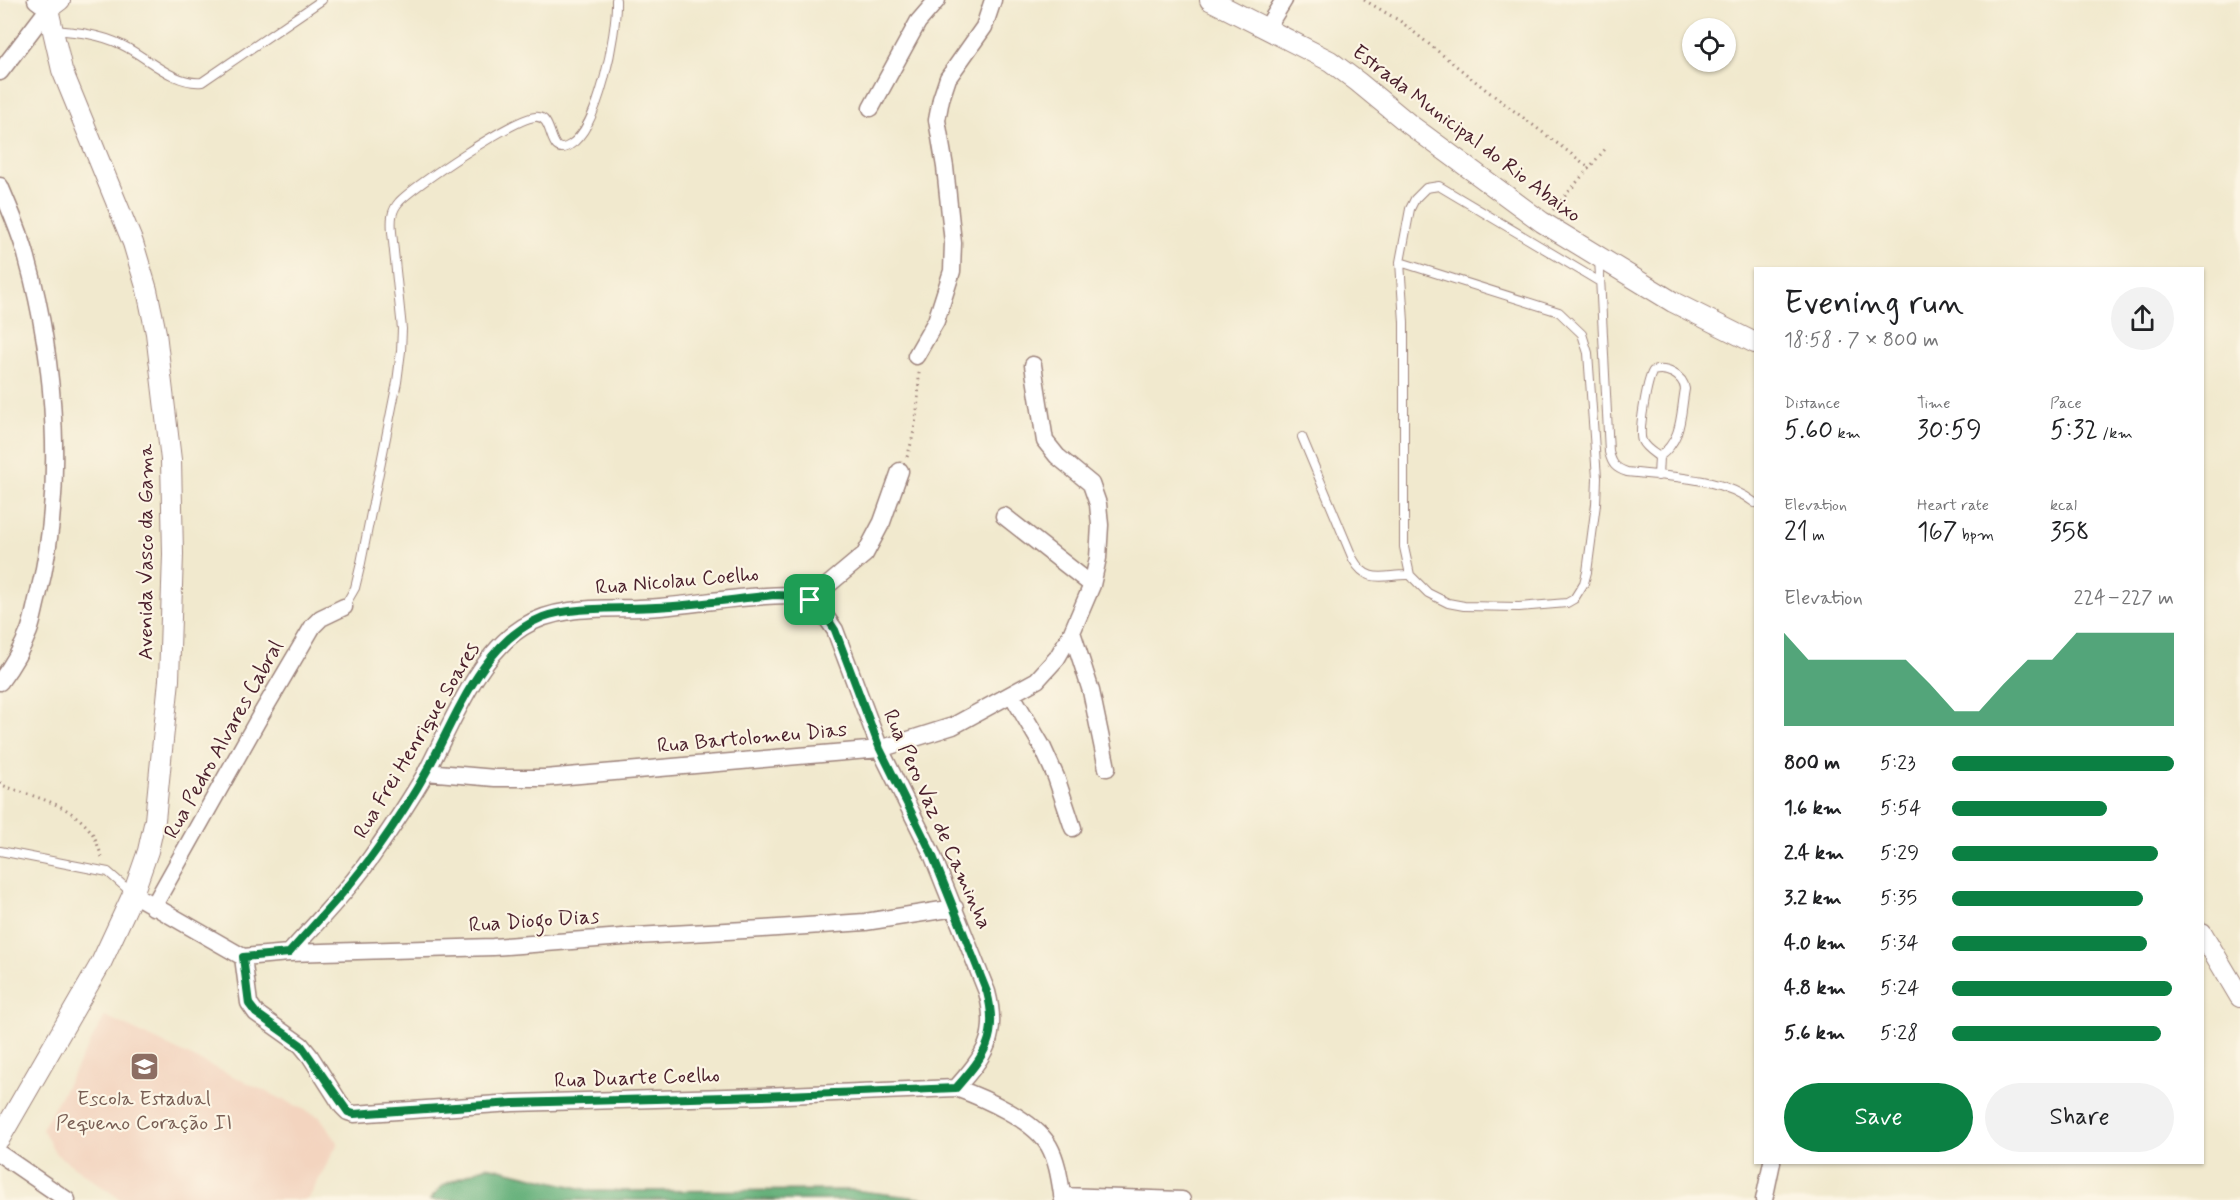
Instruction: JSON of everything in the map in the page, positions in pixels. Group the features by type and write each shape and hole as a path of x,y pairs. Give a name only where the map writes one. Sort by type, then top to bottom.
{"street":[{"path":"871,108 918,22 937,0"},
{"path":"916,356 936,321 952,271 952,232 937,120 940,99 948,78 984,27 993,0"},
{"name":"Estrada Municipal do Rio Abaixo","path":"1210,0 1330,61 1427,138 1542,222 1673,302 1754,342"},
{"path":"1266,29 1284,0"},
{"name":"Avenida Vasco da Gama","path":"0,1138 5,1116 101,963 133,894 148,851 155,820 169,680 173,554 171,460 156,333 147,290 133,243 62,70 48,3"},
{"path":"0,72 48,3"},
{"path":"0,186 27,257 40,313 49,374 53,431 52,509 45,569 29,631 15,660 0,682"},
{"name":"Rua Bartolomeu Dias","path":"426,772 495,778 545,778 880,749 953,726 1037,680 1057,658 1072,632 1092,585 1098,558 1100,525 1098,504 1091,483 1057,456 1045,441 1033,365"},
{"path":"810,600 865,554 882,522 900,471"},
{"path":"1004,516 1092,585"},
{"name":"Rua Nicolau Coelho","path":"544,616 774,595 791,595 810,600"},
{"name":"Rua Pero Vaz de Caminha","path":"810,600 821,610 835,630 880,749 932,854 987,992 992,1012 986,1048 975,1066 956,1088"},
{"name":"Rua Pedro Alvares Cabral","path":"153,907 313,626 321,618 344,607"},
{"name":"Rua Frei Henrique Soares","path":"289,953 378,849 426,772 486,664 504,642 523,627 544,616"},
{"path":"1072,632 1091,691 1107,768"},
{"path":"1012,695 1042,746 1056,777 1073,828"},
{"path":"133,894 243,957"},
{"name":"Rua Diogo Dias","path":"243,957 289,953 493,947 865,922 955,908"},
{"path":"2204,936 2240,997"},
{"name":"Rua Duarte Coelho","path":"243,957 249,1004 256,1013 301,1045 342,1106 354,1114 513,1103 956,1088 981,1097 1030,1126 1048,1144 1055,1158 1062,1198"},
{"path":"0,1154 67,1200"},
{"path":"1764,1200 1772,1164"},
{"path":"1062,1198 1182,1200"}],"lane":[{"path":"53,30 99,36 122,45 174,75 202,82 322,0"},
{"path":"344,607 355,588 399,371 402,329 392,232 393,211 408,194 490,137 528,118 535,116 541,118 548,127 553,143 558,148 564,148 575,142 586,129 598,101 614,30 616,0"},
{"path":"1400,262 1559,312 1582,334 1588,353 1597,478 1587,573 1579,593 1567,603 1518,607 1464,606 1448,603 1428,594 1410,575 1404,547 1404,322 1400,262 1410,209 1415,199 1426,188 1439,186 1600,282"},
{"path":"1599,258 1608,452 1611,462 1619,470 1627,472 1693,479 1725,487 1754,502"},
{"path":"1657,369 1680,377 1685,389 1677,438 1669,450 1659,457 1647,447 1641,435 1648,382 1653,371 1657,369"},
{"path":"1302,437 1353,559 1361,572 1381,577 1410,575"},
{"path":"1658,476 1659,457"},
{"path":"0,851 108,872 133,894"}],"path":[{"path":"1364,0 1400,21 1590,168"},
{"path":"1542,222 1607,147"},
{"path":"900,471 907,458 915,426 919,373 916,356"},
{"path":"0,782 23,794 51,801 76,814 93,834 108,872"}],"shaded area":[{"name":"Escola Estadual Pequeno Coração II","path":"105,1016 320,1117 338,1143 308,1200 121,1200 56,1154 42,1129"}],"green space":[{"path":"487,1166 592,1191 853,1190 935,1200 430,1200 443,1185"}],"place":[{"name":"Escola Estadual Pequeno Coração II","path":"144,1067"}],"route":[{"path":"774,595 791,595 810,600 821,610 835,630 880,749 932,854 987,992 992,1012 986,1048 975,1066 956,1088 513,1103 354,1114 342,1106 301,1045 275,1028 256,1013 249,1004 243,957 289,953 329,908 378,849 426,772 486,664 504,642 523,627 544,616 593,610 658,607 774,595"}]}
